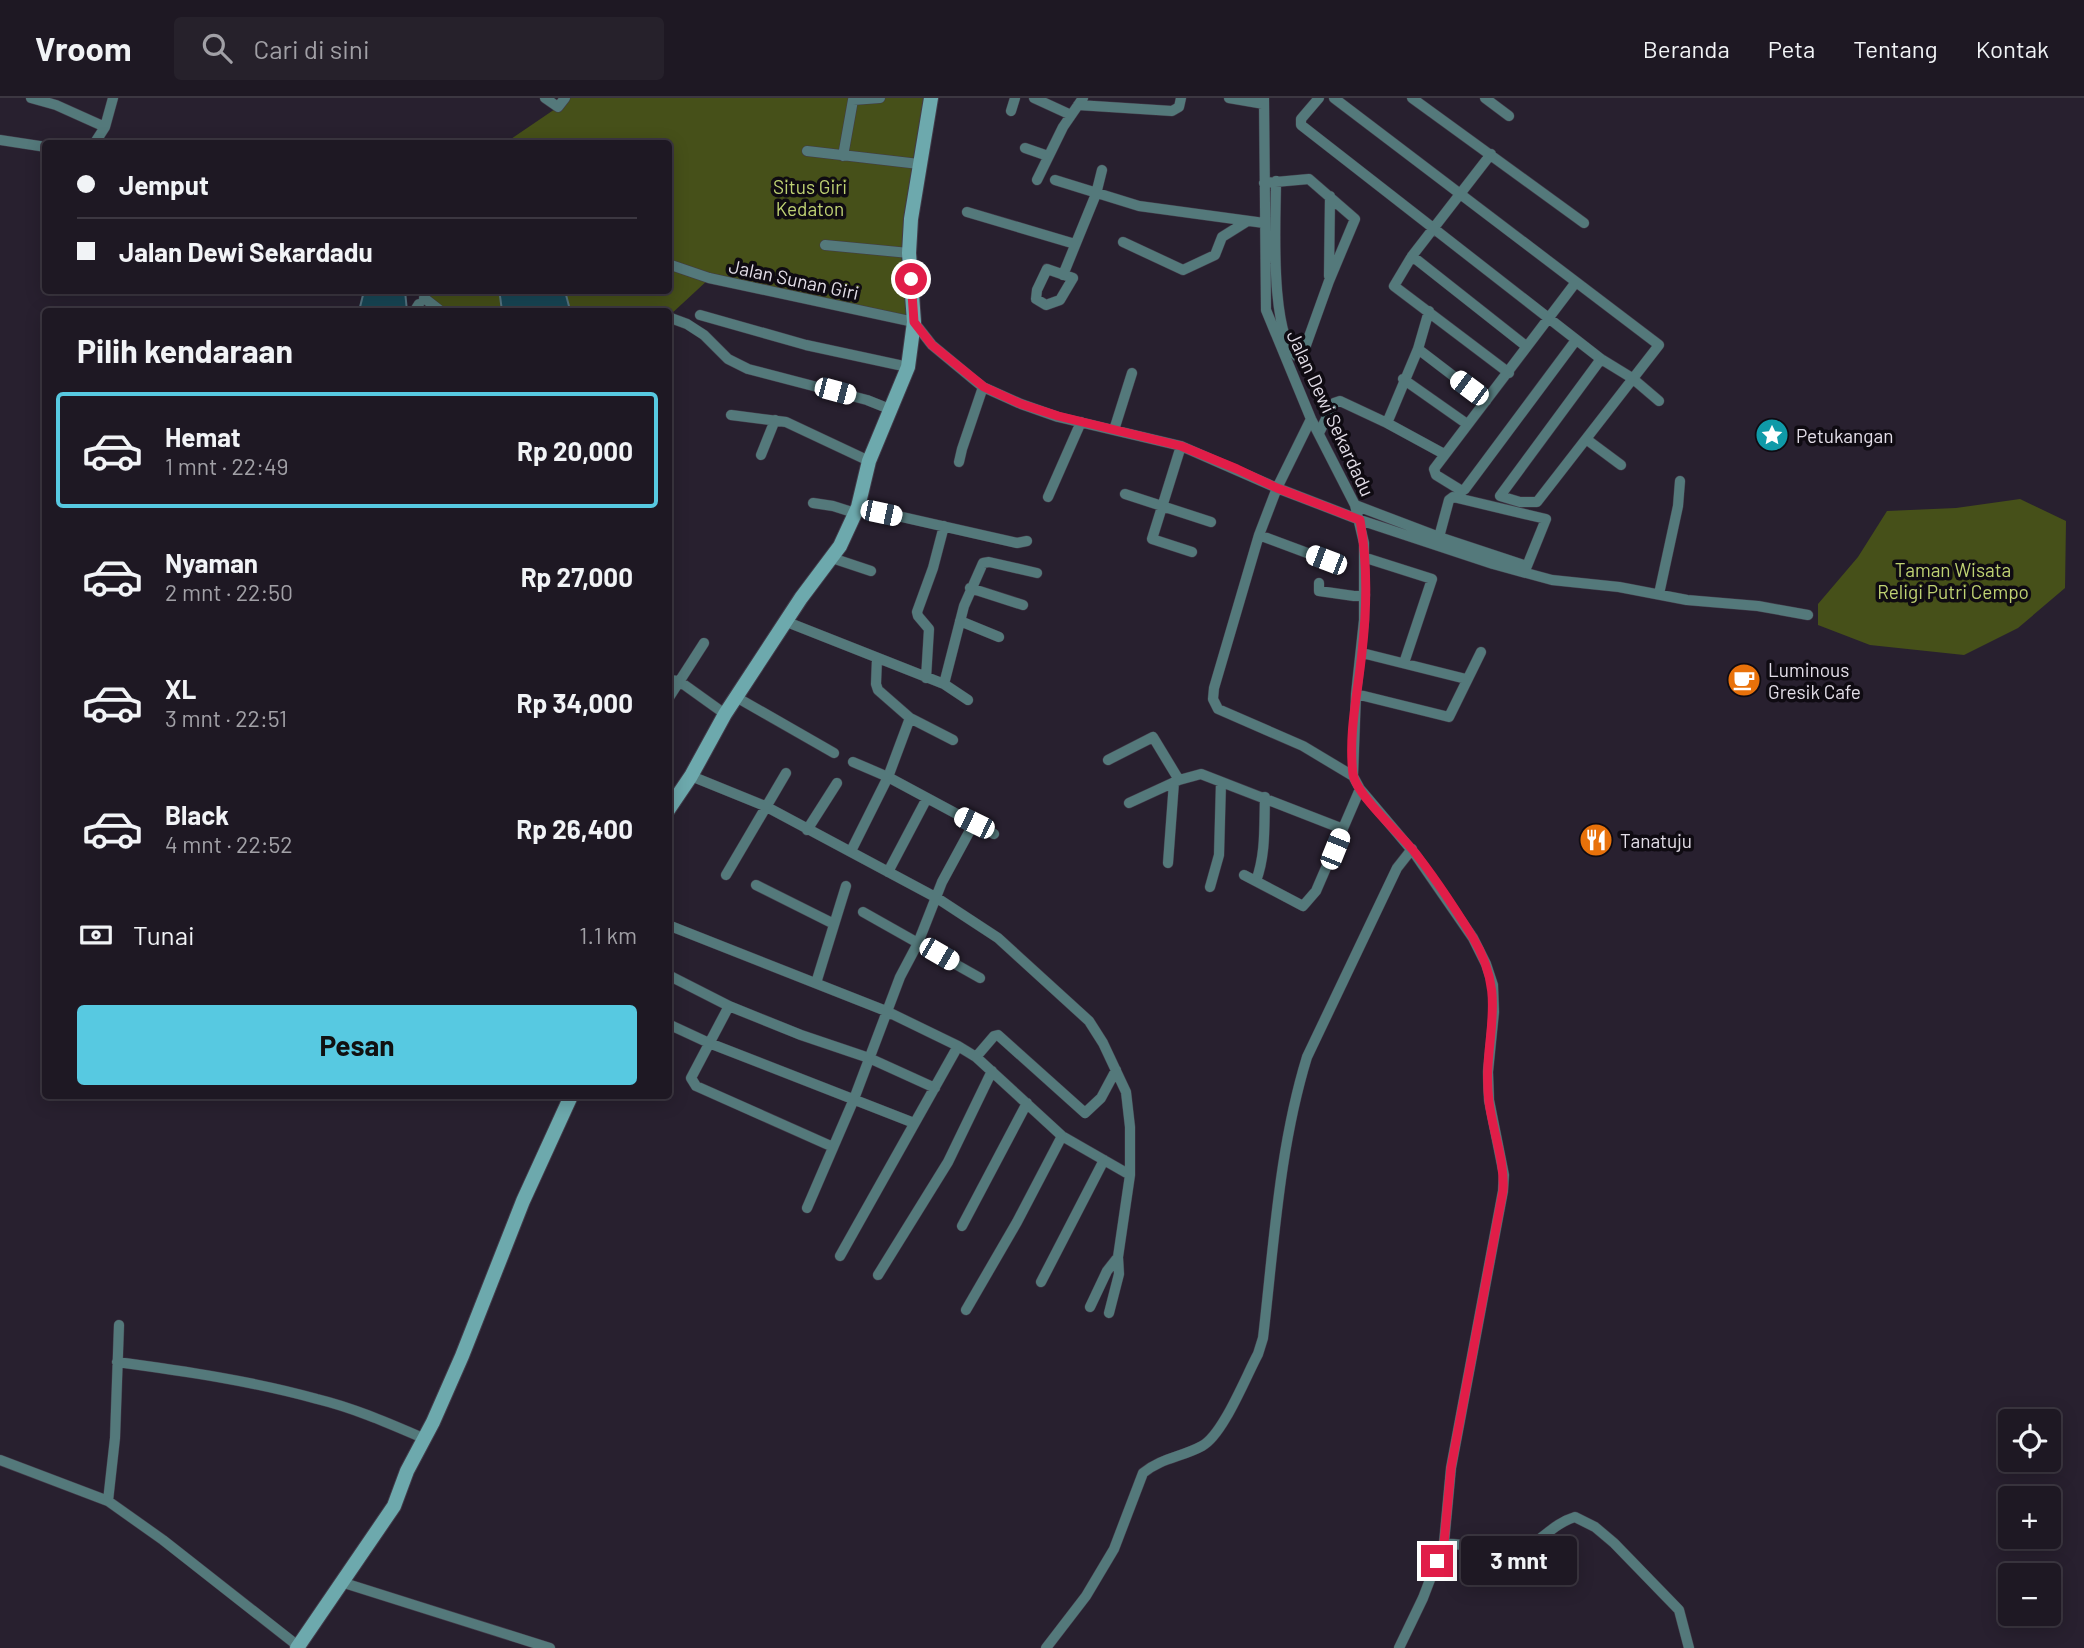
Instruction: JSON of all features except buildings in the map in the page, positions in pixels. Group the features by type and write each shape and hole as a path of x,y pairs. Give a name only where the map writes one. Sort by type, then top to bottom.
{"street":[{"path":"32,98 57,102 105,127"},
{"path":"97,140 105,127 113,98"},
{"path":"545,98 558,107 565,98"},
{"path":"843,156 853,100 880,98"},
{"path":"672,804 691,776 725,713 801,598 832,558 857,510 869,461 908,367 914,322 909,253 911,219 931,98"},
{"path":"1011,111 1015,98"},
{"path":"1034,98 1071,115"},
{"path":"1037,180 1081,101 1174,111 1179,107 1181,98"},
{"path":"1229,98 1264,101"},
{"path":"1319,98 1301,120 1301,125 1432,229 1659,401"},
{"path":"1334,98 1658,345 1537,502 1520,502 1499,495 1601,359"},
{"path":"1412,98 1584,223"},
{"path":"1485,98 1508,116"},
{"name":"Jalan Dewi Sekardadu","path":"1264,101 1266,310 1311,419 1356,505 1366,558 1353,776"},
{"path":"0,140 42,146"},
{"path":"1025,148 1048,156"},
{"path":"807,151 919,164"},
{"path":"1491,154 1412,256 1394,286 1509,373"},
{"path":"1063,275 1096,194 1102,170"},
{"path":"1264,183 1276,181 1306,177 1355,219 1301,359 1293,354 1279,316 1276,288 1276,181"},
{"path":"1055,180 1139,205 1264,223"},
{"path":"1329,281 1330,196"},
{"path":"967,212 1075,244"},
{"path":"1123,242 1183,270 1215,255 1222,237 1247,222"},
{"path":"825,245 909,253"},
{"path":"1412,256 1526,346"},
{"name":"Jalan Sunan Giri","path":"672,265 709,278 914,322"},
{"path":"1576,282 1526,346 1509,373 1444,454 1434,473 1462,491 1465,489 1576,340"},
{"path":"1387,423 1418,349 1429,311"},
{"path":"700,315 806,345 908,367"},
{"path":"672,319 695,330 728,359 748,369 867,400 892,410"},
{"path":"914,322 932,345 984,387 1021,404 1081,422 1181,446 1277,488 1360,520 1538,577 1808,615"},
{"path":"1286,334 1309,335"},
{"path":"1418,349 1486,401"},
{"path":"1114,430 1132,373"},
{"path":"1404,379 1467,424"},
{"path":"959,462 984,387"},
{"path":"1319,433 1336,401 1387,423 1444,454"},
{"path":"731,415 786,422 869,461"},
{"path":"1311,419 1277,488 1259,535 1221,659 1213,699 1218,709 1303,746 1353,776 1360,789 1412,849 1474,938 1493,985 1489,1100 1504,1175 1503,1191 1451,1468 1444,1543 1423,1598 1399,1648"},
{"path":"761,456 775,420"},
{"path":"1048,497 1081,422"},
{"path":"1586,439 1620,465"},
{"path":"1181,446 1152,539 1192,552"},
{"path":"1659,594 1678,506 1680,481"},
{"path":"1125,494 1211,522"},
{"path":"1356,505 1438,537 1528,566 1546,519 1453,497 1449,500 1438,537"},
{"path":"813,503 944,526 1017,543 1027,541"},
{"path":"926,678 929,629 917,612 944,526"},
{"path":"1259,535 1326,560"},
{"path":"832,558 871,571"},
{"path":"1366,558 1432,579 1404,663"},
{"path":"944,684 970,588 985,562 1037,573"},
{"path":"1320,583 1319,591 1365,595"},
{"path":"970,588 1023,605"},
{"path":"960,621 999,637"},
{"path":"787,622 944,684 968,700"},
{"path":"705,643 674,680 725,713"},
{"path":"1356,694 1447,718 1452,715 1466,679 1481,652"},
{"path":"1362,653 1466,679"},
{"path":"877,657 878,690 910,718 953,740"},
{"path":"736,697 834,753"},
{"path":"851,851 888,777 910,718"},
{"path":"1108,760 1153,737 1176,781 1168,863"},
{"path":"853,762 888,777 926,800 994,834"},
{"path":"726,875 786,773"},
{"path":"1129,803 1176,781 1201,774 1343,829"},
{"path":"691,776 765,806 937,898 998,938 1089,1021 1103,1043 1129,1103 1130,1175 1118,1257 1119,1274 1109,1312"},
{"path":"1210,887 1219,855 1221,782"},
{"path":"807,830 837,783"},
{"path":"1244,874 1303,906 1316,891 1360,789"},
{"path":"1256,881 1262,865 1264,847 1265,797"},
{"path":"888,872 926,800"},
{"path":"807,1208 854,1099 900,976 918,943 943,882 974,823"},
{"path":"1046,1648 1086,1596 1114,1549 1143,1473 1164,1459 1179,1456 1211,1440 1258,1353 1263,1338 1273,1226 1298,1086 1307,1057 1397,869 1412,849"},
{"path":"757,885 834,924"},
{"path":"816,983 846,886"},
{"path":"863,912 980,978"},
{"path":"672,927 886,1011 958,1046 992,1070 1062,1136 1130,1175"},
{"path":"672,977 729,1006 801,1035 869,1058 935,1088"},
{"path":"729,1006 691,1078 694,1084 833,1147"},
{"path":"672,1026 709,1043 914,1123"},
{"path":"976,1057 998,1035 1085,1114 1101,1098 1116,1070"},
{"path":"840,1256 958,1046"},
{"path":"878,1275 948,1162 992,1070"},
{"path":"0,1460 108,1501 298,1647 394,1506 407,1471 433,1422 462,1356 523,1201 570,1099"},
{"path":"962,1226 1027,1103"},
{"path":"966,1310 1017,1222 1062,1136"},
{"path":"1041,1282 1104,1160"},
{"path":"1090,1307 1107,1270 1118,1257"},
{"path":"108,1501 115,1438 119,1325"},
{"path":"117,1362 222,1378 319,1399 369,1415 423,1438"},
{"path":"1444,1543 1517,1551 1527,1549 1561,1521 1576,1517 1595,1527 1614,1544 1679,1610 1689,1648"},
{"path":"341,1582 550,1648"}],"green space":[{"name":"Situs Giri Kedaton","path":"565,98 927,98 901,253 907,317 710,278 672,313 672,308 438,308 424,298 426,294 672,294 672,140 509,140 558,107"},
{"name":"Taman Wisata Religi Putri Cempo","path":"2020,499 2066,521 2065,588 2018,628 1964,655 1870,645 1818,625 1818,604 1858,557 1887,511 1956,508"}],"water":[{"path":"363,294 405,294 407,308 360,308"},
{"path":"566,294 569,308 502,308 500,296"}],"place":[{"name":"Petukangan","path":"1772,435"},
{"name":"Luminous Gresik Cafe","path":"1744,680"},
{"name":"Tanatuju","path":"1596,840"}],"route":[{"path":"911,279 914,322 932,345 984,387 1021,404 1058,416 1181,446 1277,488 1360,520 1366,558 1366,579 1362,653 1353,736 1353,776 1360,789 1412,849 1456,911 1474,938 1493,985 1489,1100 1504,1175 1503,1191 1451,1468 1444,1543 1437,1561"}]}
